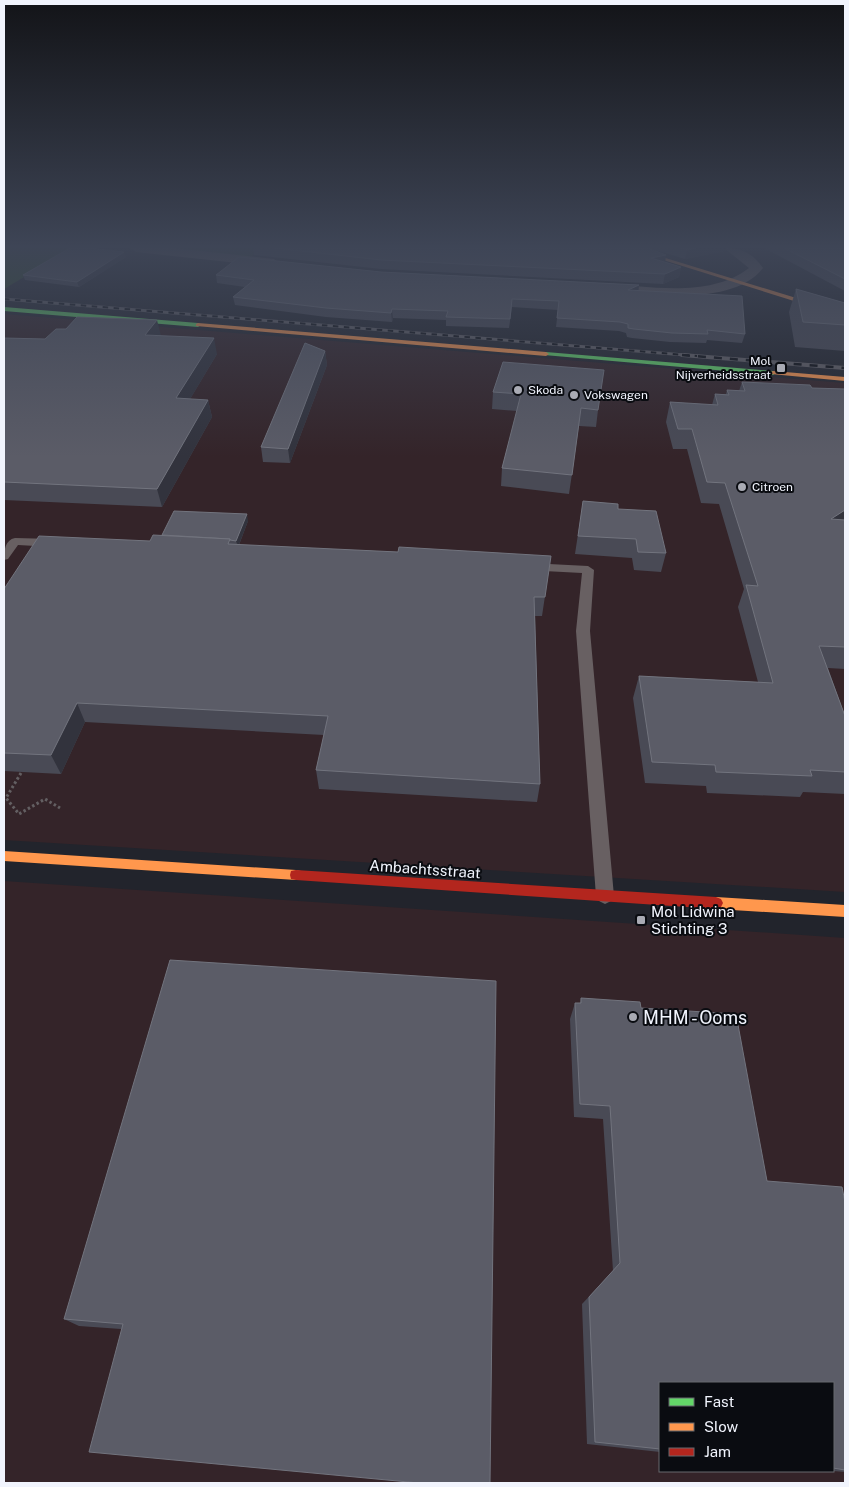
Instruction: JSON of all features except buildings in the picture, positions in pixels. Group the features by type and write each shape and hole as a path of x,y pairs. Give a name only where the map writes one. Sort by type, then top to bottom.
{"main road":[{"path":"105,317 845,379"},
{"name":"Ambachtsstraat","path":"4,856 845,911"}],"lane":[{"path":"4,556 15,540 64,543"},
{"path":"519,566 588,570 583,631 605,896"}],"path":[{"path":"22,773 5,800 19,814 45,799 60,808"}],"shaded area":[{"path":"4,317 45,317 845,383 845,892 4,840"},
{"path":"4,881 845,938 845,1483 4,1483"}],"railway":[{"path":"228,317 697,356"},
{"path":"682,355 845,368"}],"traffic: fast":[{"path":"106,317 198,325"},
{"path":"546,354 773,373"}],"traffic: slow":[{"path":"198,325 546,354"},
{"path":"773,373 845,379"},
{"path":"4,856 296,875"},
{"path":"716,903 845,911"}],"traffic: jam":[{"path":"296,875 716,903"}],"place":[{"name":"Mol Nijverheidsstraat","path":"781,368"},
{"name":"Skoda","path":"518,390"},
{"name":"Vokswagen","path":"574,395"},
{"name":"Citroen","path":"742,487"},
{"name":"Mol Lidwina Stichting 3","path":"641,920"},
{"name":"MHM - Ooms","path":"633,1017"}]}
